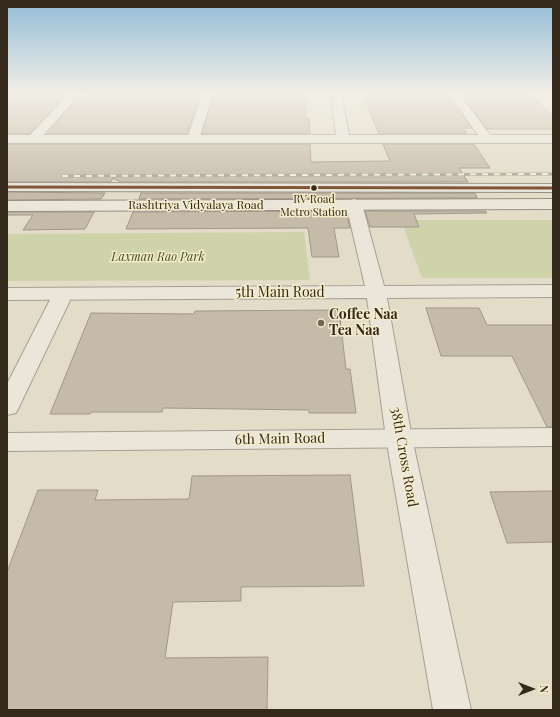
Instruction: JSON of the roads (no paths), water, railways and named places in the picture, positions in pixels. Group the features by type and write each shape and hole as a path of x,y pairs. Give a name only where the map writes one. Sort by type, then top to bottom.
{"street":[{"path":"33,139 44,127"},
{"path":"193,139 197,127"},
{"path":"341,127 343,139"},
{"path":"479,127 487,139"},
{"path":"7,139 553,138"},
{"name":"Rashtriya Vidyalaya Road","path":"7,187 553,188"},
{"name":"38th Cross Road","path":"354,204 376,292 399,438 452,710"},
{"name":"Rashtriya Vidyalaya Road","path":"7,206 553,204"},
{"name":"5th Main Road","path":"7,294 553,291"},
{"path":"7,407 63,294"},
{"name":"6th Main Road","path":"7,442 553,437"}],"railway":[{"path":"62,176 553,174"}],"place":[{"name":"RV Road Metro Station","path":"314,188"},
{"name":"Coffee Naa Tea Naa","path":"321,323"}],"park label":[{"name":"Laxman Rao Park","path":"158,257"}]}
